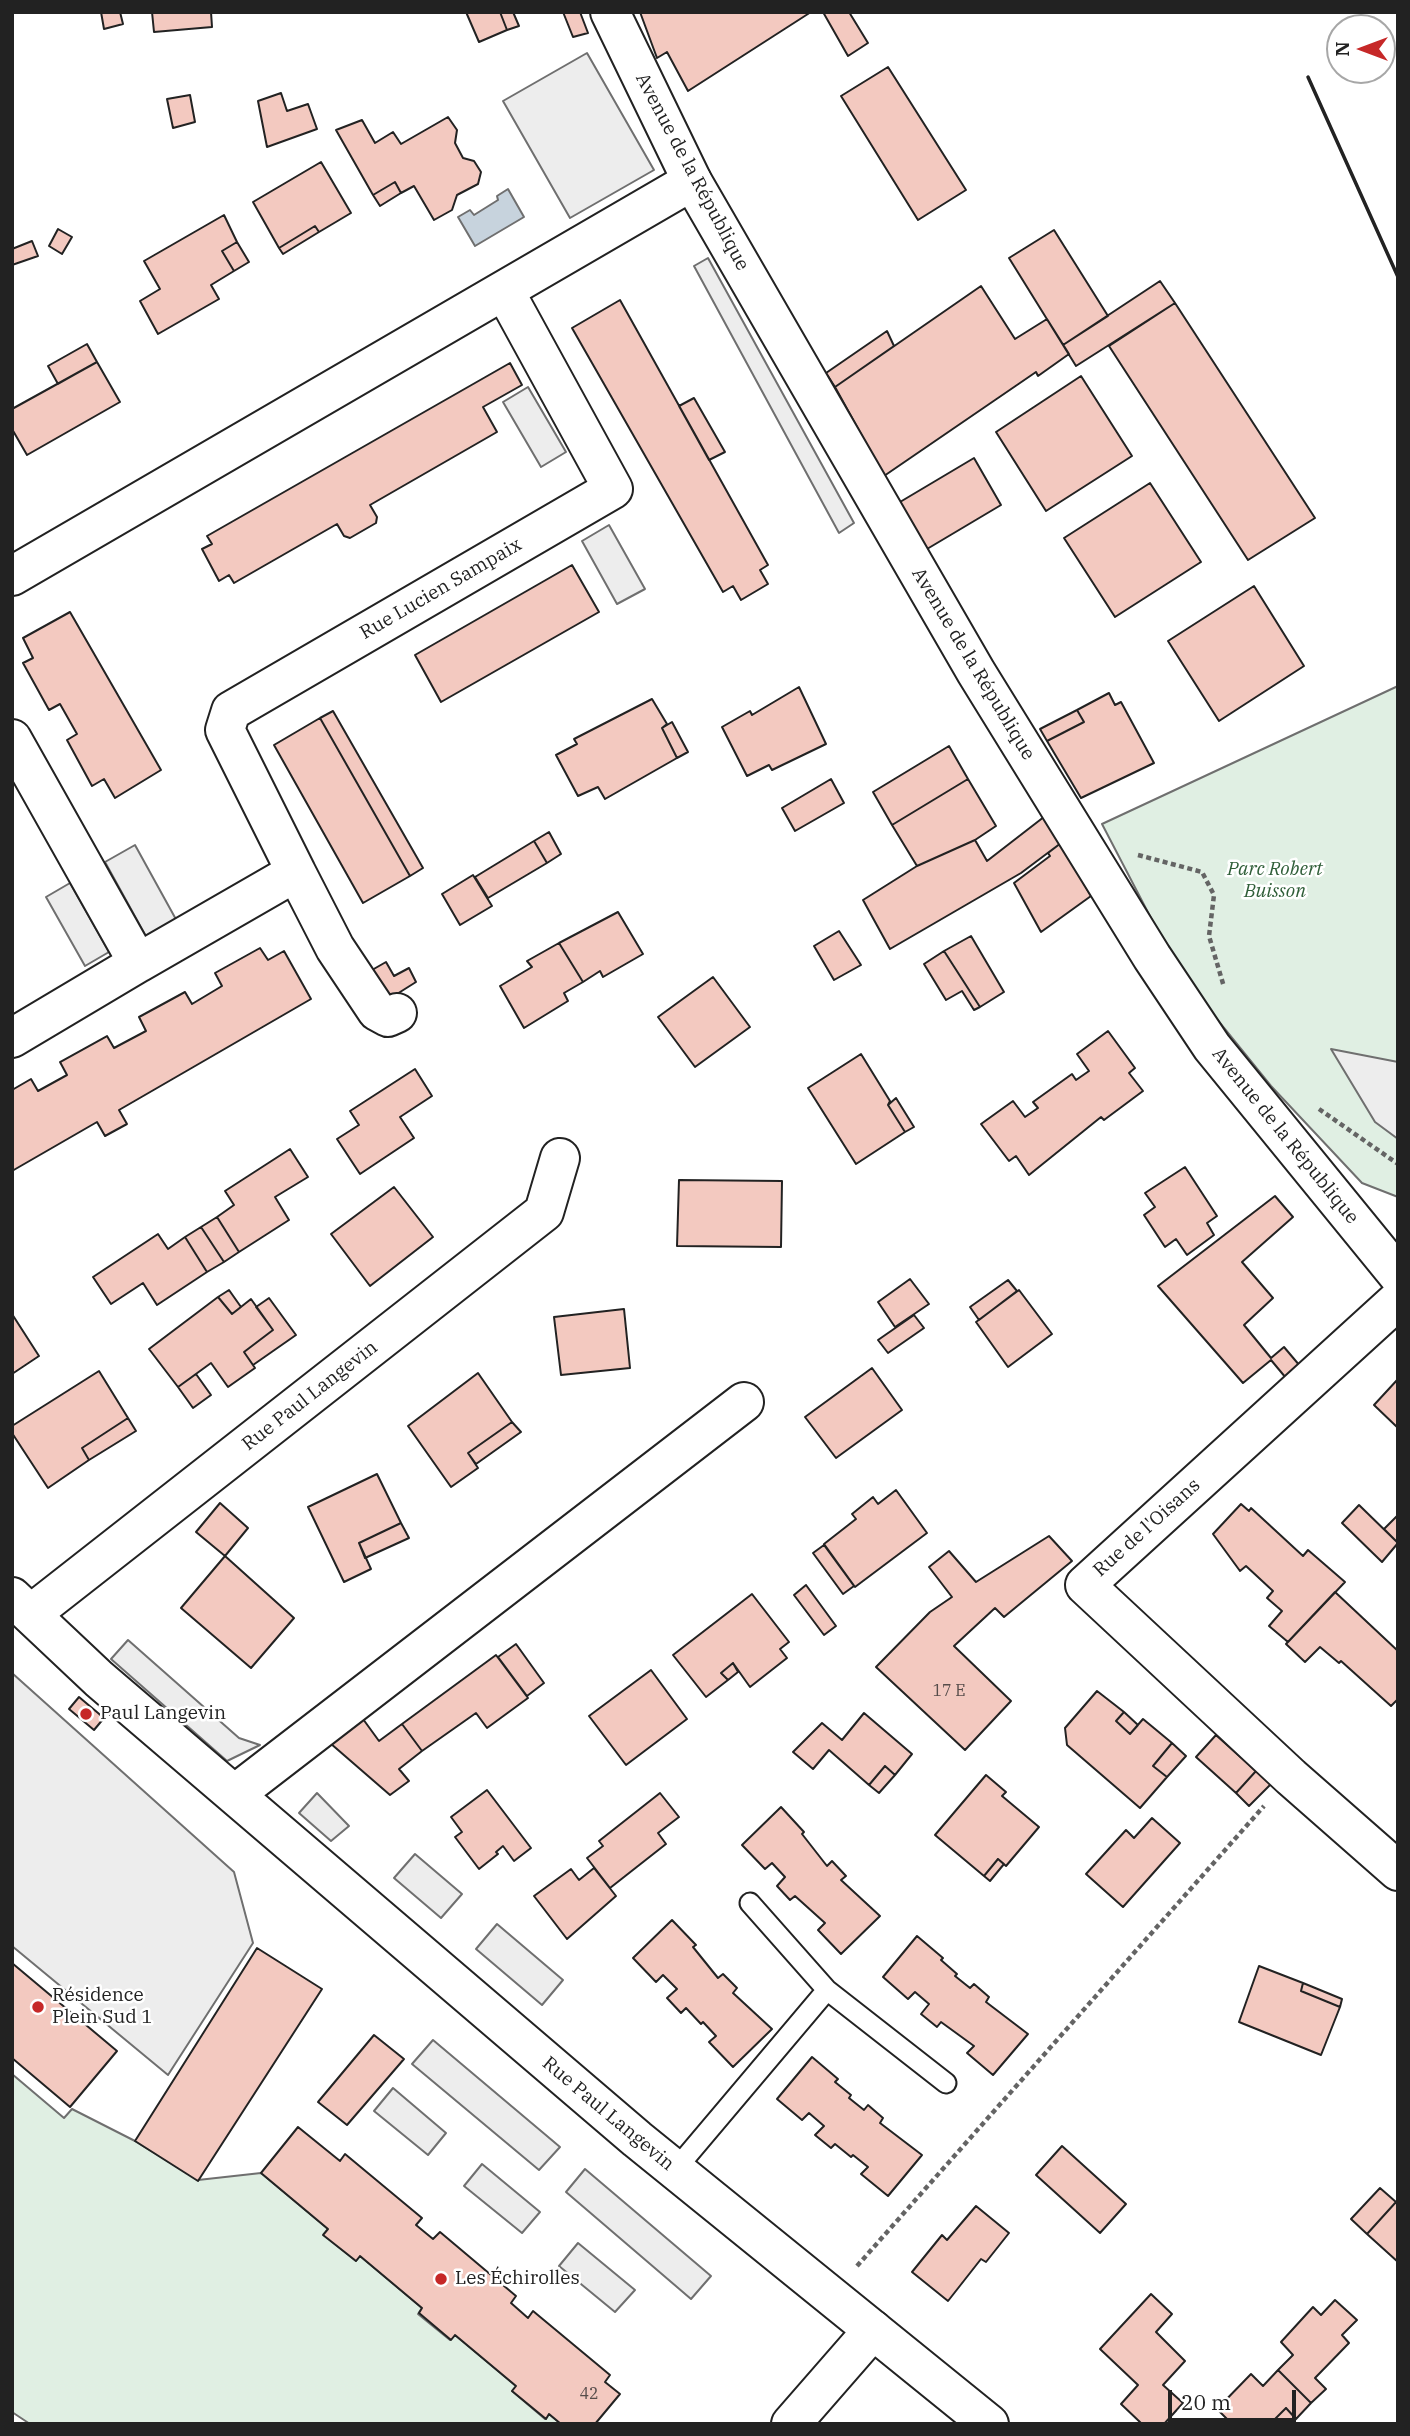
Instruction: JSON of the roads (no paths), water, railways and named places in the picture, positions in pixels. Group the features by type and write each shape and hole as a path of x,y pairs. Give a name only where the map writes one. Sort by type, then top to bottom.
{"street":[{"name":"Avenue de la République","path":"610,12 692,181 976,672 1085,848 1212,1047 1398,1275"},
{"path":"12,576 692,181"},
{"name":"Rue Lucien Sampaix","path":"397,1013 388,1017 377,1011 335,948 225,730 231,711 612,489 505,292"},
{"path":"12,739 138,963"},
{"path":"12,1038 296,872"},
{"name":"Rue Paul Langevin","path":"560,1157 544,1212 21,1606 99,1679 675,2171 989,2424"},
{"name":"Rue de l'Oisans","path":"1398,1300 1085,1584 1291,1777 1398,1871"},
{"path":"235,1794 744,1402"},
{"path":"791,2424 873,2330"}],"lane":[{"path":"750,1903 827,1990 946,2083"},
{"path":"675,2171 827,1990"}],"place":[{"name":"Paul Langevin","path":"86,1714"},
{"name":"Résidence Plein Sud 1","path":"38,2007"},
{"name":"Les Échirolles","path":"441,2279"}],"park label":[{"name":"Parc Robert Buisson","path":"1275,881"}]}
